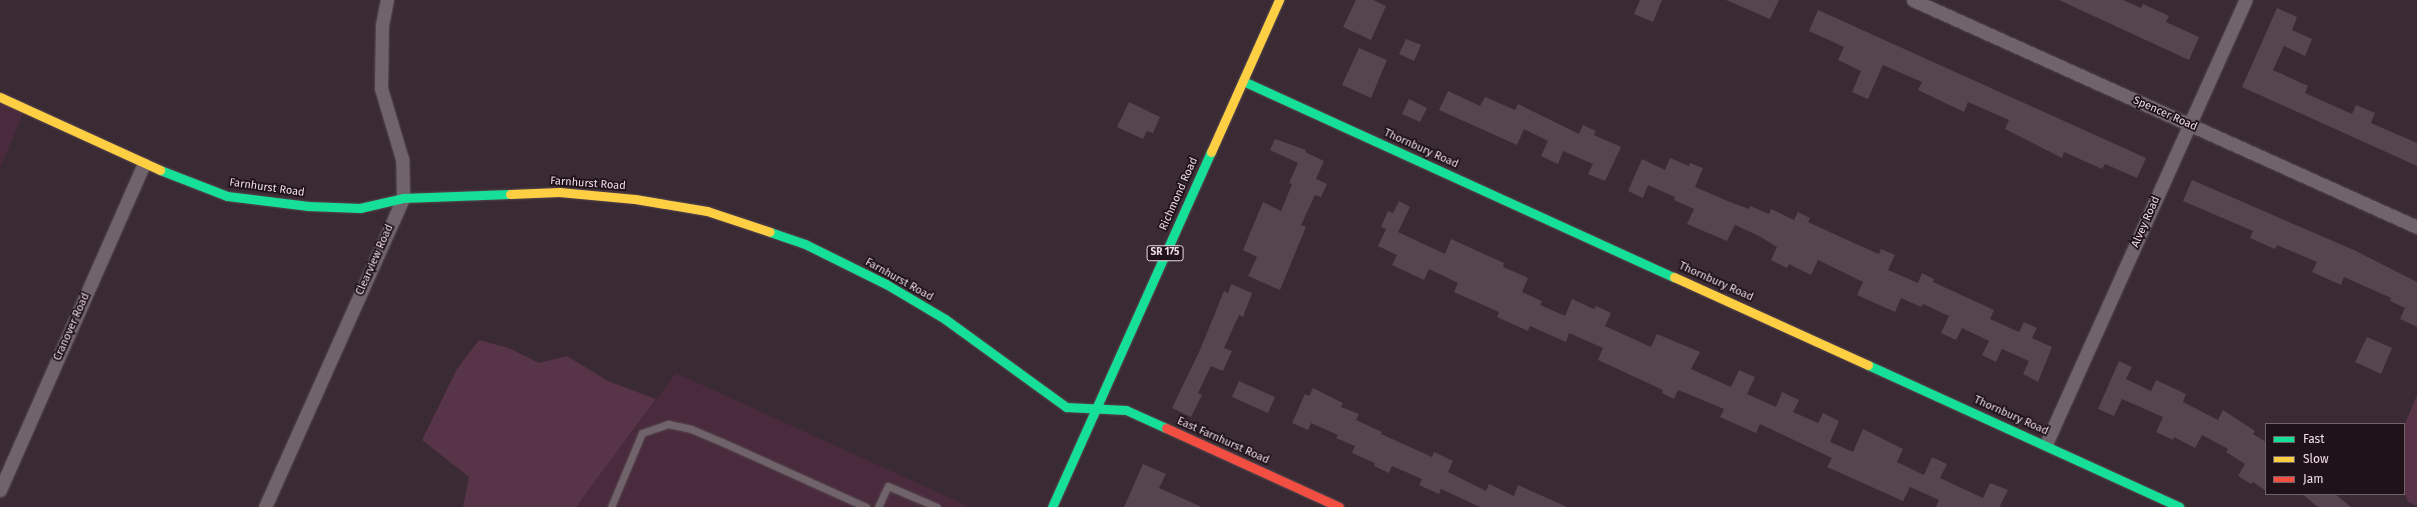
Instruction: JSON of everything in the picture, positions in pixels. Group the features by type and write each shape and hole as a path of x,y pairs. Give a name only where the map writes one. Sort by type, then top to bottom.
{"street":[{"name":"Clearview Road","path":"265,507 403,198 402,159 381,88 382,25 388,0"},
{"name":"Richmond Road","path":"1052,507 1279,0"},
{"name":"Spencer Road","path":"1913,0 2417,227"},
{"name":"Alvey Road","path":"2046,444 2246,0"},
{"name":"Thornbury Road","path":"1243,81 2046,444 2179,507"},
{"name":"Farnhurst Road","path":"0,97 144,164 227,196 308,206 360,208 403,198 559,192 635,199 707,211 805,244 886,284 945,319 1066,407 1095,410"},
{"name":"Cranover Road","path":"0,490 144,164"},
{"name":"East Farnhurst Road","path":"1095,410 1126,410 1340,507"}],"lane":[{"path":"610,507 642,433 668,424 691,429 716,439 866,507"},
{"path":"878,507 888,486 937,507"}],"shaded area":[{"path":"0,97 25,109 0,168"},
{"path":"479,340 509,348 539,363 567,356 608,381 656,399 576,507 463,507 469,477 422,440 457,369"},
{"path":"676,373 970,507 576,507"},
{"path":"2417,395 2417,506 2408,502 2405,494 2405,424"}],"building":[{"path":"1356,0 1373,0 1386,6 1371,40 1343,27"},
{"path":"1640,0 1662,0 1653,22 1634,14"},
{"path":"1726,0 1779,0 1770,19"},
{"path":"2059,0 2123,0 2141,8 2143,4 2169,16 2166,22 2199,37 2189,60"},
{"path":"2277,8 2297,17 2292,30 2312,39 2305,56 2284,46 2273,70 2308,86 2305,93 2352,114 2356,105 2375,113 2371,123 2417,143 2417,166 2242,87"},
{"path":"1818,10 2146,158 2137,178 2105,164 2102,169 2064,152 2062,158 2005,129 2009,120 1968,102 1964,112 1918,90 1922,82 1883,65 1868,99 1852,92 1861,71 1838,60 1844,47 1809,31"},
{"path":"1406,39 1421,45 1414,61 1399,54"},
{"path":"1359,48 1387,60 1371,98 1342,85"},
{"path":"1448,91 1480,106 1485,97 1515,110 1518,104 1579,134 1583,125 1596,131 1594,135 1621,147 1605,181 1588,174 1593,164 1563,151 1558,164 1541,156 1548,141 1524,129 1517,145 1439,110"},
{"path":"1409,99 1427,108 1420,122 1402,114"},
{"path":"1129,102 1160,117 1153,133 1147,131 1143,139 1117,127"},
{"path":"1275,139 1306,150 1305,152 1324,161 1316,179 1327,184 1321,197 1315,195 1301,225 1306,227 1280,290 1248,276 1257,257 1243,250 1263,202 1281,211 1292,184 1289,183 1298,163 1270,150"},
{"path":"1670,158 1689,166 1690,163 1703,168 1695,187 1749,209 1750,206 1769,214 1771,209 1794,220 1798,212 1810,218 1808,222 1856,244 1879,254 1881,249 1895,255 1888,270 1918,283 1922,273 1934,279 1933,282 1994,310 1990,319 2019,332 2024,322 2037,328 2032,338 2052,347 2038,382 2023,374 2029,361 2002,349 1996,362 1982,355 1989,341 1962,328 1956,340 1941,333 1949,316 1923,304 1921,307 1901,298 1895,312 1857,295 1863,282 1818,260 1811,275 1789,264 1787,268 1771,260 1777,247 1759,236 1735,225 1727,241 1687,224 1694,209 1674,200 1675,197 1648,185 1643,198 1628,191 1642,159 1665,170"},
{"path":"2192,180 2356,251 2417,282 2417,327 2400,319 2405,308 2390,301 2391,298 2344,277 2341,285 2312,272 2317,262 2277,245 2275,249 2250,238 2253,231 2183,201"},
{"path":"1399,201 1410,207 1398,232 1445,254 1451,239 1504,263 1503,267 1528,278 1522,292 1542,301 1540,305 1565,316 1572,299 1594,309 1596,306 1611,313 1605,326 1651,347 1657,334 1700,352 1691,369 1731,387 1739,370 1755,377 1747,394 1776,407 1782,392 1799,400 1793,412 1818,423 1823,413 1839,421 1830,442 1853,452 1863,429 1903,449 1897,462 1924,475 1932,457 1947,464 1940,478 1983,498 1990,483 2008,490 2000,506 2003,507 1936,507 1939,500 1910,487 1903,501 1827,467 1832,458 1760,424 1756,433 1720,417 1724,409 1678,390 1674,399 1662,393 1663,390 1598,360 1603,348 1569,333 1566,342 1530,326 1528,331 1497,317 1499,312 1454,292 1458,283 1429,269 1424,280 1392,265 1397,255 1378,246 1386,229 1381,227 1388,211 1393,213"},
{"path":"1231,284 1252,293 1243,317 1239,315 1224,348 1232,351 1223,371 1211,366 1198,393 1202,395 1191,417 1172,408 1200,350 1224,291 1228,293"},
{"path":"2367,337 2392,348 2381,374 2355,362"},
{"path":"2119,361 2132,367 2126,379 2151,391 2156,380 2186,394 2183,402 2218,420 2223,410 2255,431 2253,434 2265,441 2265,490 2253,482 2251,484 2238,476 2245,464 2226,452 2228,449 2202,435 2195,448 2174,437 2173,440 2156,432 2163,417 2122,399 2114,416 2098,409"},
{"path":"1239,381 1275,397 1268,413 1232,397"},
{"path":"1313,388 1343,403 1341,407 1359,414 1356,420 1382,432 1381,434 1432,457 1434,452 1453,461 1448,472 1486,491 1489,484 1514,496 1518,485 1567,507 1480,507 1441,489 1439,494 1419,485 1422,479 1392,466 1389,473 1374,466 1375,463 1352,453 1355,446 1336,438 1338,435 1311,423 1308,430 1292,423 1305,394 1309,396"},
{"path":"1143,464 1166,474 1159,488 1202,507 1124,507"},
{"path":"2303,495 2336,495 2351,507 2318,507"}],"traffic: fast":[{"path":"1243,81 1674,277"},
{"path":"1052,507 1211,152"},
{"path":"160,170 227,196 308,206 360,208 403,198 510,194"},
{"path":"770,232 805,244 886,284 945,319 1066,407 1126,410 1166,428"},
{"path":"1868,365 2179,507"}],"traffic: slow":[{"path":"1211,152 1279,0"},
{"path":"0,97 160,170"},
{"path":"510,194 559,192 635,199 707,211 770,232"},
{"path":"1674,277 1868,365"}],"traffic: jam":[{"path":"1166,428 1339,507"}]}
